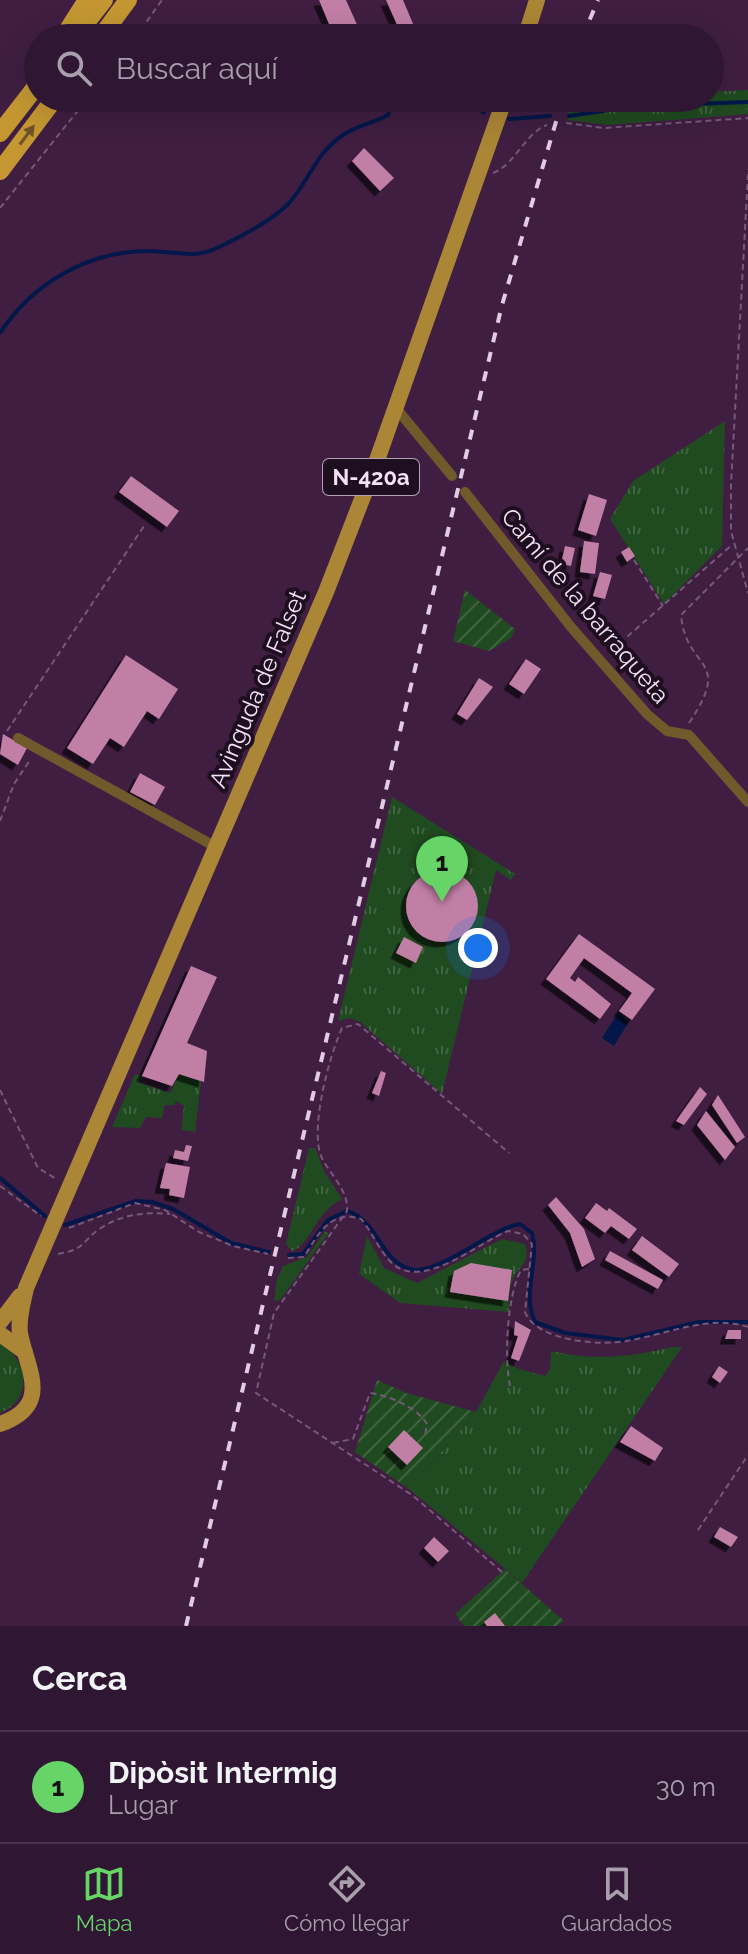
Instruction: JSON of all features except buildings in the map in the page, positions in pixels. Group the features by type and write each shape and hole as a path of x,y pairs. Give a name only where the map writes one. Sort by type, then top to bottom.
{"highway":[{"path":"72,24 87,0"},
{"path":"85,24 104,0"},
{"path":"110,24 128,0"},
{"path":"0,133 24,101"},
{"path":"0,171 44,112"}],"main road":[{"path":"529,24 537,0"},
{"name":"Avinguda de Falset","path":"26,1288 326,592 396,408 500,112"},
{"name":"N-420a","path":"0,1322 26,1288"},
{"name":"N-420a","path":"0,1424 17,1415 33,1389 33,1369 26,1353 20,1317 26,1288"},
{"path":"0,1334 26,1353"}],"street":[{"path":"396,408 452,476"},
{"name":"Camí de la barraqueta","path":"465,492 571,627 647,714 667,731 689,735 748,802"},
{"path":"18,738 216,847"}],"path":[{"path":"145,24 162,0"},
{"path":"0,208 77,112"},
{"path":"566,123 604,128 748,118"},
{"path":"480,169 495,174 514,158 537,129 547,125"},
{"path":"748,174 732,439 731,531 748,593"},
{"path":"18,738 5,729 146,523"},
{"path":"596,603 586,621 612,650 734,544"},
{"path":"682,733 708,695 710,679 682,632 681,615 737,555 748,548"},
{"path":"634,560 663,607"},
{"path":"0,821 14,784 37,749"},
{"path":"502,1572 412,1495 256,1393 274,1313 344,1215 348,1201 321,1155 317,1137 334,1045 342,1028 348,1024 358,1024 509,1153"},
{"path":"0,1090 38,1168 69,1188"},
{"path":"0,1186 44,1218"},
{"path":"64,1227 76,1227 135,1203 172,1214 199,1232 268,1254"},
{"path":"39,1257 78,1251 99,1229 122,1218 147,1212 172,1214"},
{"path":"288,1258 304,1257 329,1221 344,1215 361,1219 382,1252 405,1271 422,1273 508,1231 523,1234 532,1244 531,1270 524,1301 528,1320 543,1330 614,1343 699,1325 747,1326"},
{"path":"510,1386 507,1354 517,1279 521,1270 531,1270"},
{"path":"332,1443 349,1443 353,1439 370,1393 393,1399 422,1416 427,1424 425,1436"},
{"path":"698,1530 748,1455"}],"green space":[{"path":"748,90 748,114 608,125 568,120 569,112 724,112 724,91"},
{"path":"725,421 722,546 664,604 610,519 633,481"},
{"path":"465,590 515,629 511,638 489,651 453,641"},
{"path":"392,797 515,874 511,880 496,870 442,1094 360,1022 350,1018 338,1021"},
{"path":"135,1074 142,1076 139,1082 170,1093 179,1074 201,1081 195,1132 181,1130 184,1106 176,1101 174,1105 165,1105 162,1118 146,1117 140,1128 112,1127"},
{"path":"309,1148 315,1148 324,1171 342,1199 325,1212 303,1243 292,1251 286,1244"},
{"path":"325,1231 328,1234 280,1300 274,1301 277,1279 283,1266 307,1257"},
{"path":"367,1236 384,1268 417,1283 502,1239 525,1244 526,1260 513,1279 509,1312 400,1303 359,1274"},
{"path":"0,1343 17,1359 23,1379 18,1399 0,1413"},
{"path":"682,1347 522,1583 409,1489 476,1412 504,1361 545,1376 550,1369 551,1351 582,1356 612,1356"},
{"path":"377,1380 406,1393 476,1412 409,1489 355,1452"},
{"path":"505,1569 564,1621 557,1626 464,1626 455,1614"}],"water":[{"path":"619,1011 628,1023 614,1046 602,1038"}],"waterway":[{"path":"724,103 748,102"},
{"path":"0,333 13,315 46,285 84,264 126,252 201,253 255,228 287,205 331,145 344,134 389,112"},
{"path":"569,116 596,112"},
{"path":"509,119 550,116"},
{"path":"0,1178 45,1216"},
{"path":"65,1225 136,1201 152,1202 173,1209 231,1243 269,1252"},
{"path":"289,1255 303,1254 328,1220 347,1211 366,1223 400,1265 421,1270 520,1224 532,1233 534,1244 530,1300 535,1322 565,1333 623,1340 699,1322 748,1322"}],"railway":[{"path":"588,24 598,0"},
{"path":"186,1626 502,305 559,112"}],"place":[{"name":"Dipòsit Intermig","path":"442,902"}]}
